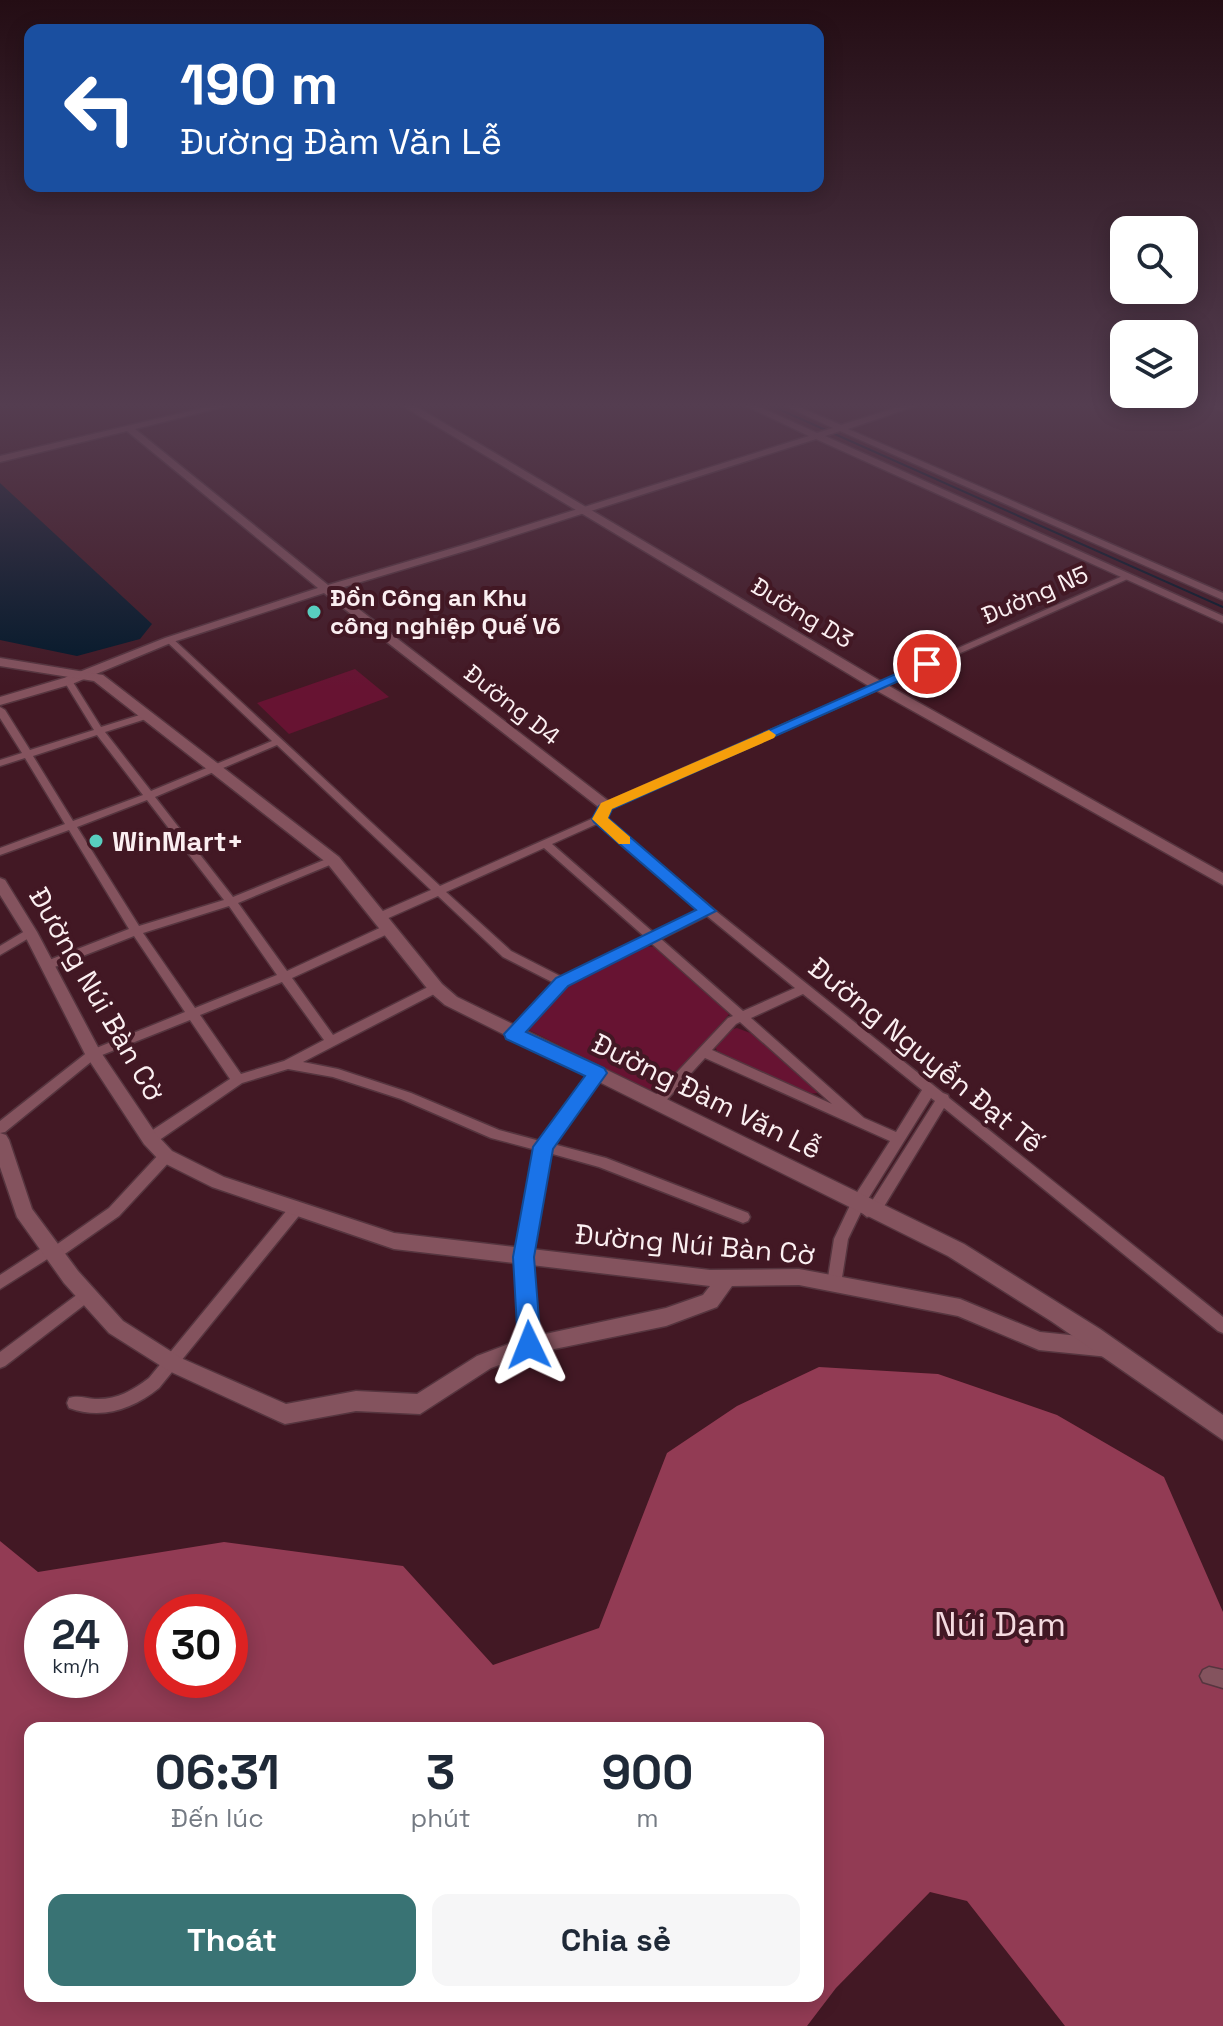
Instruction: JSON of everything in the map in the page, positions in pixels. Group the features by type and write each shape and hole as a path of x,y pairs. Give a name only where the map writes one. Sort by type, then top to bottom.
{"main road":[{"name":"Đường D3","path":"563,498 877,685 1223,880"},
{"name":"Đường Đàm Văn Lễ","path":"0,662 76,678 98,678 333,860 436,988 451,1001 862,1208 968,1257 1115,1349 1223,1429"}],"street":[{"name":"Đường D4","path":"213,498 606,806"},
{"path":"0,701 76,678 169,640 613,498"},
{"path":"954,498 1223,620"},
{"path":"995,498 1223,597"},
{"name":"Đường N5","path":"606,806 1128,577"},
{"path":"169,640 507,954 562,982"},
{"path":"76,678 99,731 231,902 332,1043"},
{"path":"0,710 136,931 238,1080"},
{"path":"0,763 146,716"},
{"path":"0,852 70,827 277,742"},
{"path":"0,1128 93,1054 284,977 439,891 600,819 606,806"},
{"name":"Đường Nguyễn Đạt Tế","path":"600,819 708,911 1223,1326"},
{"path":"545,843 858,1119"},
{"path":"48,965 136,931 231,902 333,860"},
{"name":"Đường Núi Bàn Cờ","path":"0,883 48,965 93,1054 150,1139 166,1156 218,1182 394,1241 727,1278 799,1277 960,1308 1039,1341 1115,1349"},
{"path":"513,1034 562,982 708,911"},
{"path":"0,951 30,932"},
{"path":"150,1139 238,1080 288,1064 436,988"},
{"path":"656,1103 732,1021 805,988"},
{"path":"704,1052 899,1139"},
{"path":"288,1064 334,1072 406,1096 496,1134 601,1162 743,1217"},
{"path":"529,1345 523,1257 543,1147 597,1073"},
{"path":"862,1208 930,1088"},
{"path":"834,1284 841,1239 943,1098"},
{"path":"0,1140 7,1180 24,1212 52,1252 116,1327 171,1362 285,1414 356,1401 420,1404 484,1362 529,1345 666,1317 710,1301 727,1278"},
{"path":"0,1283 114,1212 166,1156"},
{"path":"75,1403 89,1406 123,1404 147,1389 297,1208"},
{"path":"0,1361 87,1295"}],"shaded area":[{"path":"355,669 389,697 289,734 257,703"},
{"path":"644,946 655,947 730,1013 666,1088 655,1093 527,1029 562,988"},
{"path":"737,1028 753,1034 818,1089 817,1093 807,1094 717,1051 715,1046 729,1030"}],"green space":[{"name":"Núi Dạm","path":"819,1367 938,1374 1057,1415 1164,1477 1223,1612 1223,2026 1065,2026 967,1901 930,1892 836,1988 807,2026 0,2026 0,1541 38,1572 224,1542 403,1566 493,1665 599,1628 667,1453 737,1406"}],"water":[{"path":"0,498 16,498 152,624 140,639 77,656 0,640"}],"waterway":[{"path":"977,498 1223,607"}],"slow traffic":[{"path":"625,840 600,819 606,806 769,735"}],"place":[{"name":"Đồn Công an Khu công nghiệp Quế Võ","path":"314,612"},
{"name":"WinMart+","path":"96,841"}],"route":[{"path":"529,1345 523,1257 543,1147 597,1073 513,1034 562,982 708,911 600,819 606,806 927,664"}]}
